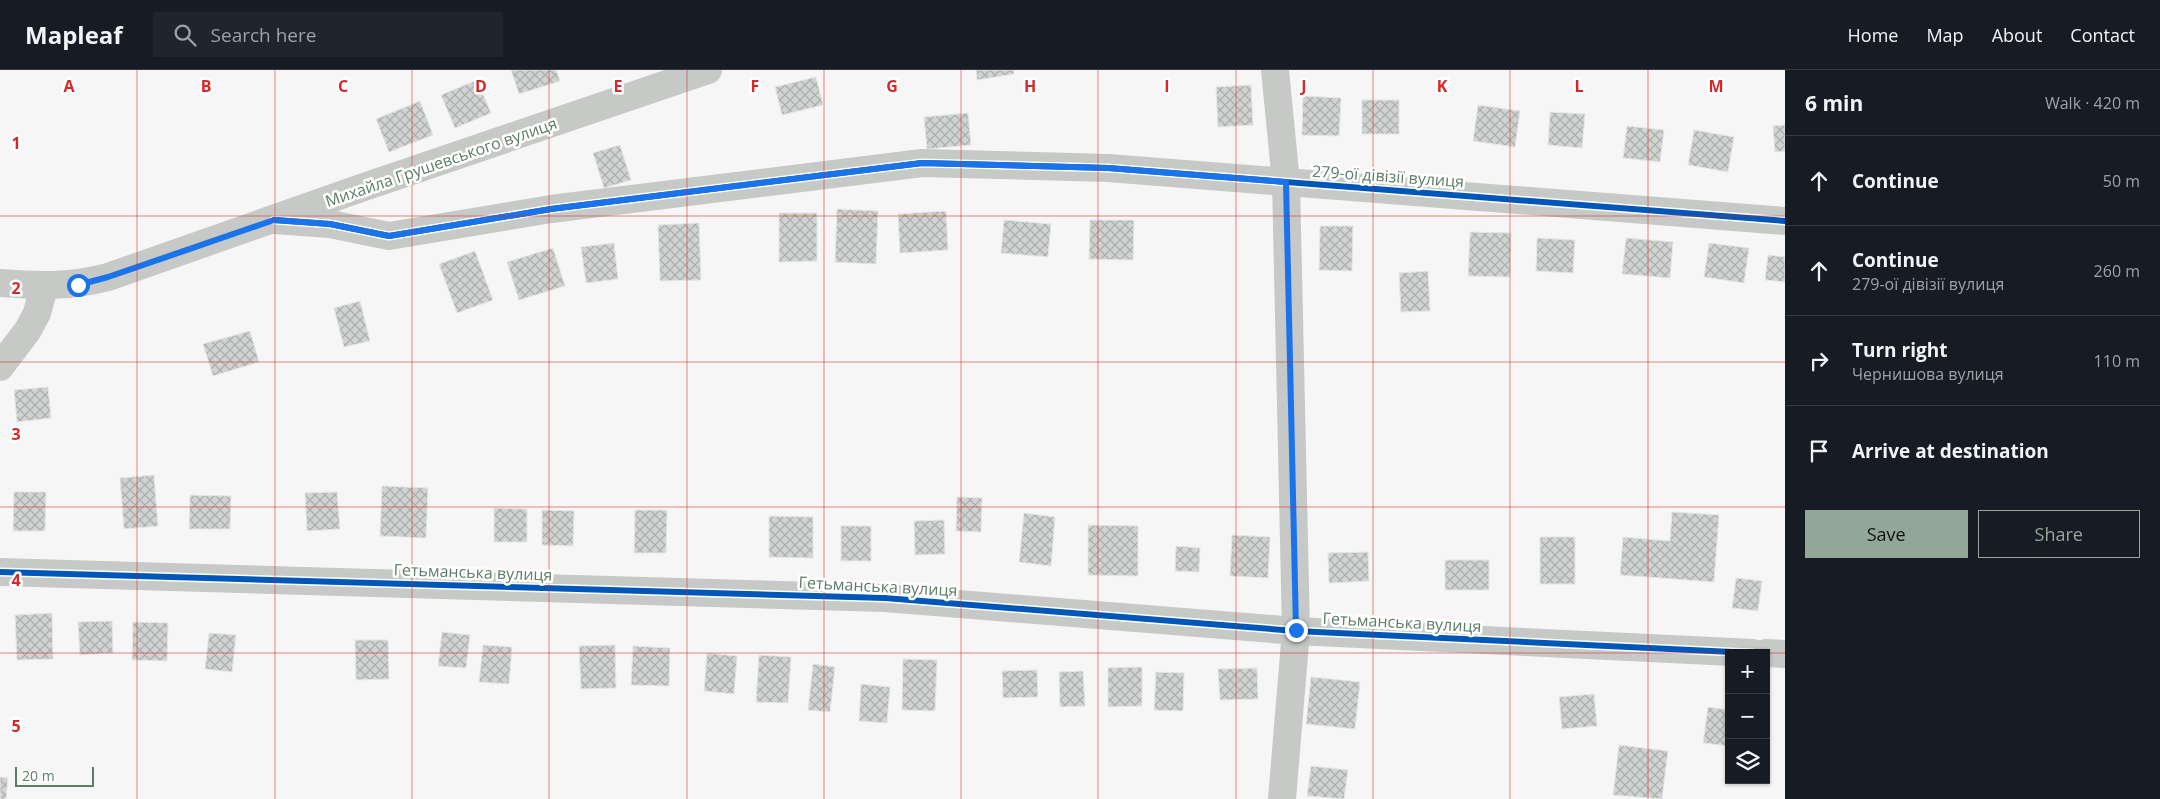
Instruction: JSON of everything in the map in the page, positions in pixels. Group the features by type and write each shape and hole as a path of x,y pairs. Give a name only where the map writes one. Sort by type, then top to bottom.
{"street":[{"name":"Михайла Грушевського вулиця","path":"0,284 44,287 78,285 108,277 364,187 708,70"},
{"path":"1275,70 1286,182 1296,630 1282,799"},
{"name":"279-ої дівізії вулиця","path":"274,220 330,224 389,236 551,209 922,163 1108,168 1785,221"},
{"path":"0,367 28,330 37,313 44,287"},
{"name":"Гетьманська вулиця","path":"0,572 885,598 1296,630 1725,652"},
{"path":"1770,653 1785,654"}],"building":[{"path":"511,70 556,70 560,81 519,94"},
{"path":"976,70 1014,70 1014,74 977,80"},
{"path":"816,77 823,105 782,115 775,87"},
{"path":"477,80 491,113 455,128 441,95"},
{"path":"1251,85 1253,125 1218,127 1216,87"},
{"path":"1303,96 1341,98 1339,136 1302,135"},
{"path":"1362,100 1399,100 1399,134 1362,134"},
{"path":"420,101 433,135 389,152 376,119"},
{"path":"1478,105 1520,111 1515,147 1473,141"},
{"path":"1550,112 1585,114 1582,148 1548,145"},
{"path":"968,113 971,145 927,149 924,117"},
{"path":"1785,125 1785,151 1775,152 1773,126"},
{"path":"1627,126 1664,130 1660,162 1623,158"},
{"path":"1694,130 1734,137 1728,172 1688,165"},
{"path":"620,145 631,180 604,188 593,153"},
{"path":"837,209 878,211 876,264 835,262"},
{"path":"946,211 948,250 900,253 898,214"},
{"path":"779,213 817,213 817,261 779,262"},
{"path":"1004,220 1051,224 1048,257 1001,253"},
{"path":"1090,220 1134,220 1133,260 1089,259"},
{"path":"699,223 701,280 660,281 658,225"},
{"path":"1320,226 1353,226 1352,271 1319,270"},
{"path":"1470,232 1511,233 1510,277 1468,276"},
{"path":"1537,238 1575,240 1573,273 1536,271"},
{"path":"1626,238 1673,242 1670,278 1622,274"},
{"path":"614,243 618,279 586,283 581,247"},
{"path":"1709,243 1749,248 1744,283 1704,277"},
{"path":"553,248 565,286 519,300 507,262"},
{"path":"475,251 493,300 457,313 439,264"},
{"path":"1768,255 1785,257 1785,282 1765,280"},
{"path":"1428,271 1430,311 1401,312 1399,273"},
{"path":"360,301 370,341 344,347 334,308"},
{"path":"250,331 259,362 213,376 203,344"},
{"path":"48,387 51,418 17,422 14,390"},
{"path":"154,475 158,526 124,529 120,478"},
{"path":"382,486 428,488 426,538 380,536"},
{"path":"14,492 46,492 45,531 13,531"},
{"path":"337,492 340,529 307,531 305,493"},
{"path":"190,495 231,496 230,529 189,529"},
{"path":"957,497 982,498 981,532 956,531"},
{"path":"494,508 527,509 527,542 494,542"},
{"path":"542,510 574,511 573,546 542,545"},
{"path":"635,510 667,510 666,553 634,553"},
{"path":"1672,512 1719,515 1714,582 1620,575 1623,537 1670,541"},
{"path":"1024,513 1055,517 1051,566 1019,562"},
{"path":"769,516 813,517 813,558 769,557"},
{"path":"944,520 945,554 915,555 914,521"},
{"path":"1088,525 1138,526 1138,576 1088,575"},
{"path":"841,526 871,526 871,561 841,561"},
{"path":"1232,535 1270,537 1268,578 1230,576"},
{"path":"1540,537 1575,537 1575,584 1540,584"},
{"path":"1176,546 1200,548 1199,572 1175,571"},
{"path":"1368,552 1369,581 1329,583 1328,553"},
{"path":"1445,560 1489,560 1489,590 1445,590"},
{"path":"1736,578 1762,581 1758,611 1732,608"},
{"path":"52,613 53,659 17,660 15,615"},
{"path":"112,621 113,653 80,655 78,622"},
{"path":"133,622 168,623 167,661 132,660"},
{"path":"442,632 470,635 466,668 438,666"},
{"path":"209,633 236,635 232,672 205,669"},
{"path":"355,640 388,640 389,679 356,680"},
{"path":"483,645 512,647 509,684 479,682"},
{"path":"615,645 616,688 581,689 579,646"},
{"path":"633,646 670,648 669,686 631,685"},
{"path":"707,653 737,656 734,694 704,691"},
{"path":"759,655 791,657 788,703 756,702"},
{"path":"903,659 937,660 935,711 902,710"},
{"path":"813,664 835,667 830,712 808,710"},
{"path":"1142,667 1142,706 1108,707 1108,668"},
{"path":"1257,668 1258,699 1220,700 1218,669"},
{"path":"1037,670 1038,697 1003,698 1002,671"},
{"path":"1083,671 1085,706 1060,707 1059,672"},
{"path":"1156,672 1184,673 1183,711 1154,710"},
{"path":"1311,677 1360,682 1355,729 1306,724"},
{"path":"861,684 890,687 887,723 859,721"},
{"path":"1594,694 1597,726 1562,729 1559,697"},
{"path":"1708,707 1725,709 1725,746 1703,743"},
{"path":"1619,745 1668,751 1662,799 1613,795"},
{"path":"1311,766 1348,770 1344,799 1307,796"},
{"path":"0,777 8,778 6,799 0,799"}],"cycle path":[{"path":"274,220 330,224 389,236 551,209 922,163 1108,168 1785,221"},
{"path":"0,572 885,598 1296,631 1725,652"}],"route":[{"path":"78,285 108,277 274,220 330,224 389,236 551,209 922,163 1108,168 1286,182 1296,630"}]}
